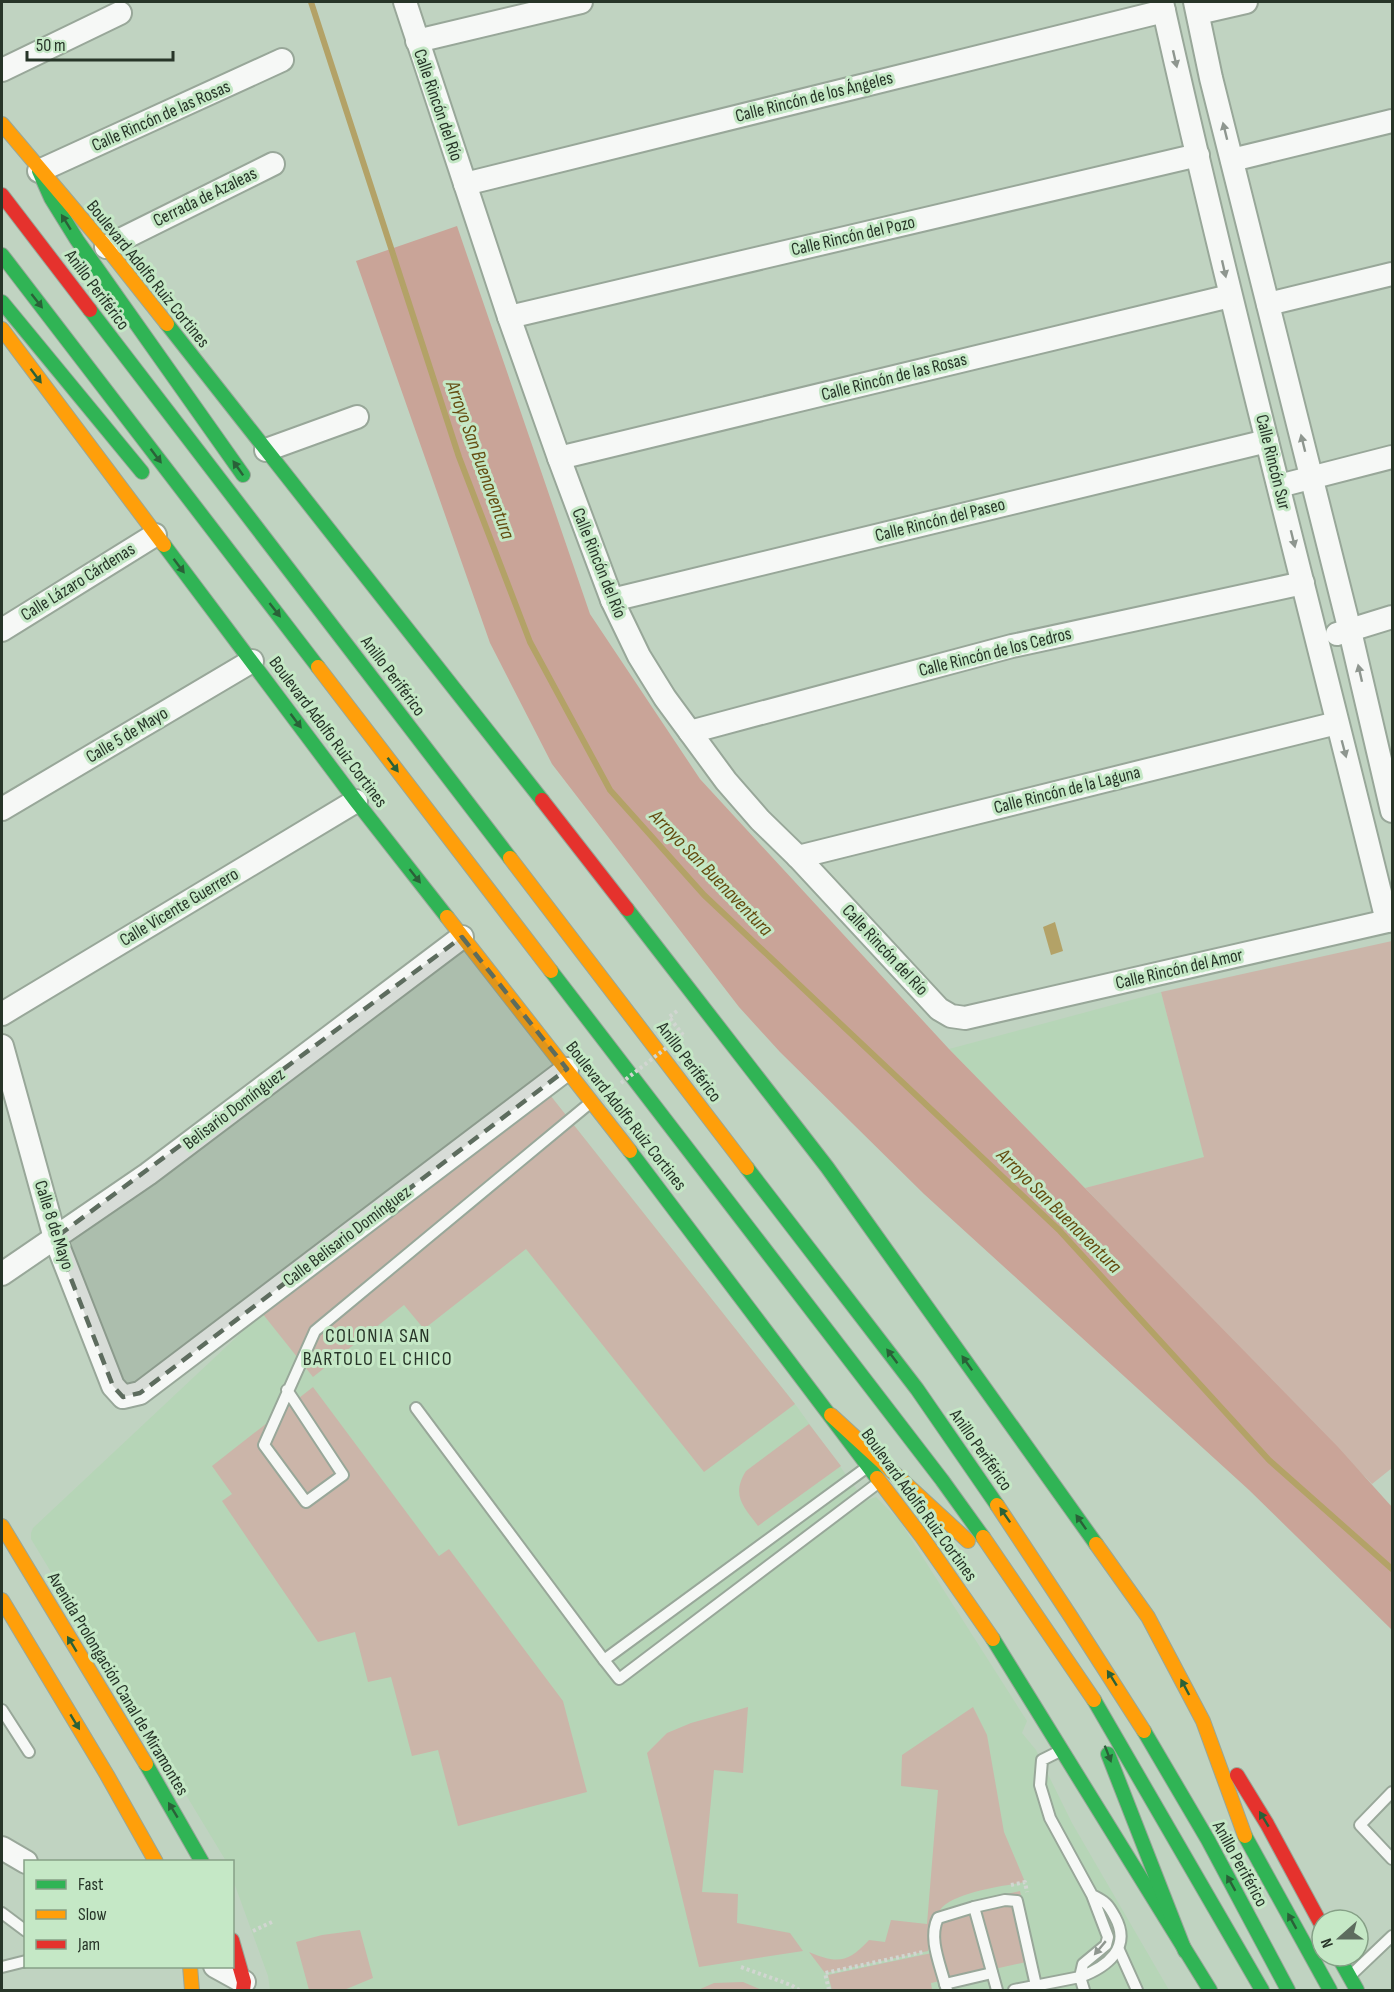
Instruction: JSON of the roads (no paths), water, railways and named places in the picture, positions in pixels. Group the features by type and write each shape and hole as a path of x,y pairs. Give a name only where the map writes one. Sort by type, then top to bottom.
{"main road":[{"name":"Boulevard Adolfo Ruiz Cortines","path":"2,124 39,171 106,247 828,1167 1148,1617 1203,1721 1267,1824 1312,1908"},
{"path":"39,171 51,198 77,240 251,486"},
{"name":"Anillo Periférico","path":"2,195 917,1389 1023,1541 1123,1696 1193,1816 1288,1990"},
{"path":"2,255 942,1480 1020,1588 1123,1747 1262,1990"},
{"path":"2,302 153,484"},
{"name":"Boulevard Adolfo Ruiz Cortines","path":"2,329 356,801 592,1101 922,1538 1002,1652 1210,1990"},
{"path":"189,520 238,562"},
{"path":"285,540 319,610"},
{"path":"831,1415 1020,1588"},
{"name":"Avenida Prolongación Canal de Miramontes","path":"2,1526 201,1860"},
{"path":"2,1600 5,1616 107,1775 155,1860"},
{"path":"1080,1680 1185,1950"},
{"name":"Boulevard Adolfo Ruiz Cortines","path":"1203,1721 1244,1832 1330,1990"},
{"path":"234,1947 245,1988"},
{"name":"Boulevard Adolfo Ruiz Cortines","path":"1185,1950 1203,1990"},
{"path":"190,1968 192,1990"},
{"path":"1345,1968 1357,1990"}],"street":[{"name":"Calle Rincón del Río","path":"405,2 509,317 559,458 612,600 639,657 690,732 733,789 760,820 798,857 939,1009 951,1016 965,1018"},
{"path":"417,41 581,2"},
{"path":"1196,7 1246,2"},
{"name":"Calle Rincón Sur","path":"1163,6 1230,296 1280,486 1337,723 1390,921"},
{"name":"Calle Rincón de los Ángeles","path":"465,184 1163,6"},
{"name":"Calle Rincón Sur","path":"1196,7 1211,78 1389,785 1392,812"},
{"path":"2,70 120,13"},
{"name":"Calle Rincón de las Rosas","path":"39,171 282,60"},
{"path":"1181,86 1211,78"},
{"path":"1232,160 1392,121"},
{"name":"Calle Rincón del Pozo","path":"509,317 1198,154"},
{"name":"Cerrada de Azaleas","path":"106,247 273,164"},
{"path":"1214,225 1246,218"},
{"path":"1268,304 1392,274"},
{"name":"Calle Rincón de las Rosas","path":"559,458 1230,296"},
{"path":"1252,378 1285,370"},
{"path":"266,450 357,417"},
{"name":"Calle Rincón del Paseo","path":"612,600 1268,441"},
{"path":"1280,486 1392,457"},
{"name":"Calle Lázaro Cárdenas","path":"2,630 155,535"},
{"name":"Calle Rincón de los Cedros","path":"690,732 1012,646 1303,583"},
{"path":"1318,638 1350,631 1392,617"},
{"name":"Calle 5 de Mayo","path":"2,809 252,661"},
{"name":"Calle Rincón de la Laguna","path":"798,857 1337,723"},
{"path":"1356,793 1389,785"},
{"name":"Calle Vicente Guerrero","path":"2,1014 356,801"},
{"name":"Calle Rincón del Amor","path":"965,1018 1390,921"},
{"name":"Belisario Domínguez","path":"2,1274 148,1174 462,936"},
{"name":"Calle 8 de Mayo","path":"2,1046 55,1238 112,1386 123,1397"},
{"name":"Calle Belisario Domínguez","path":"123,1397 140,1394 567,1069"},
{"path":"2,1848 24,1861"},
{"path":"218,1968 245,1988"}],"lane":[{"path":"287,1390 343,1475 306,1502 264,1444 287,1390 315,1331 592,1101"},
{"path":"416,1408 619,1679 880,1481"},
{"path":"604,1660 869,1466"},
{"path":"2,1710 29,1752"},
{"path":"1062,1750 1042,1760 1040,1785 1050,1818 1092,1895 1108,1936 1106,1944 1083,1964 1080,1977 1083,1990"},
{"path":"1392,1792 1359,1825 1392,1859"},
{"path":"1014,1990 1036,1988 1091,1973 1119,1950 1122,1939 1121,1928 1107,1902 1092,1895"},
{"path":"992,1973 946,1988 933,1933 938,1918 1005,1900 1017,1901 1036,1988"},
{"path":"974,1907 997,1990"},
{"path":"2,1912 24,1929"},
{"path":"1349,1976 1392,1935"},
{"path":"1119,1950 1137,1990"},
{"path":"2,1967 24,1962"}],"waterway":[{"name":"Arroyo San Buenaventura","path":"311,2 459,457 530,642 610,790 704,895 1059,1230 1269,1460 1392,1569"}],"district":[{"name":"COLONIA SAN BARTOLO EL CHICO","path":"378,1348"}]}
